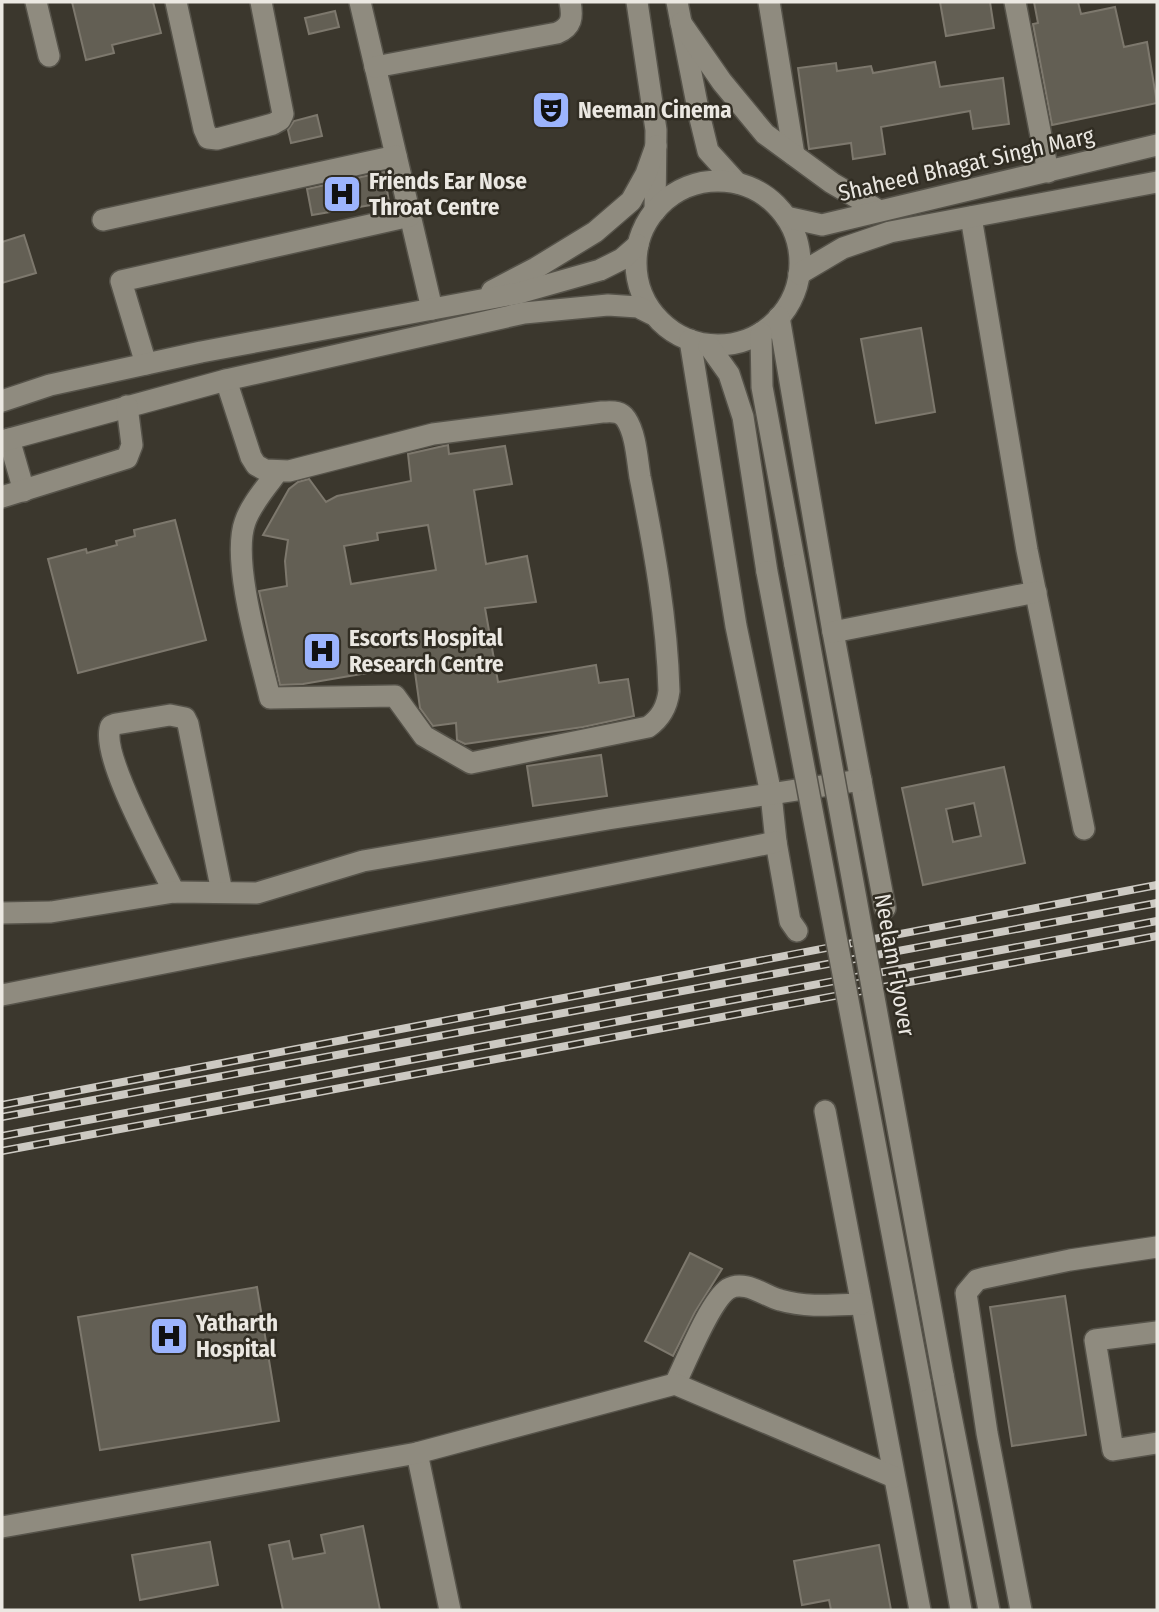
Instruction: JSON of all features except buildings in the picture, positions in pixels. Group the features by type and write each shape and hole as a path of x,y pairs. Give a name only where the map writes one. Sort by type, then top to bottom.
{"street":[{"path":"36,2 48,56"},
{"path":"179,2 204,129 208,138 217,139 273,124 280,120 283,114 261,2"},
{"path":"360,2 432,309"},
{"path":"375,67 557,33 566,29 571,22 570,2"},
{"path":"637,2 654,116 655,211"},
{"path":"769,2 794,155"},
{"path":"1015,2 1048,172"},
{"path":"679,12 722,82 765,134 832,183 878,210"},
{"path":"679,12 708,150 737,183"},
{"name":"Shaheed Bhagat Singh Marg","path":"786,218 822,225 1157,145"},
{"path":"472,301 536,268 595,232 631,201 646,174 656,146"},
{"path":"103,220 396,156"},
{"path":"23,491 6,440 226,380 524,313 608,305 638,307 652,314 678,336 699,343 752,339 772,326 791,302 799,274 797,243 786,218 764,195 737,183 703,181 677,191 650,215 639,238 636,281 652,314"},
{"path":"799,274 843,248 890,232 1157,182"},
{"path":"146,364 121,281 410,216"},
{"path":"971,217 1036,592 1084,829"},
{"path":"2,401 50,385 98,374 519,293 600,270 622,259 638,245"},
{"path":"779,317 833,632 885,908"},
{"name":"Neelam Flyover","path":"761,333 762,387 943,1375 989,1610"},
{"path":"699,343 729,374 743,417 767,572 961,1610"},
{"path":"699,343 736,625 771,794 776,842 790,921 797,931"},
{"path":"2,497 127,458 132,445 98,374"},
{"path":"226,380 251,457 256,465 277,472 433,434 602,412 618,412 624,416 633,437 664,622 669,691 668,702 662,714 648,727 471,763 424,736 395,696 270,698 241,557 244,524 249,511 277,472"},
{"path":"833,632 1036,592"},
{"path":"174,892 117,774 108,736 111,726 116,724 170,715 184,718 188,724 222,892"},
{"path":"2,913 51,912 174,892 257,892 363,861 861,780"},
{"path":"2,995 776,842"},
{"path":"825,1111 920,1610"},
{"path":"1021,1610 986,1433 966,1293 976,1280 984,1278 1083,1258 1157,1247"},
{"path":"675,1384 716,1302 728,1289 738,1286 752,1289 777,1300 800,1305 861,1304"},
{"path":"1157,1332 1095,1340 1113,1450 1157,1443"},
{"path":"2,1527 416,1453 675,1384 894,1477"},
{"path":"416,1453 450,1610"}],"railway":[{"path":"2,1105 1157,885"},
{"path":"2,1117 1157,903"},
{"path":"2,1136 1157,921"},
{"path":"2,1151 1157,936"}],"place":[{"name":"Neeman Cinema","path":"551,110"},
{"name":"Friends Ear Nose Throat Centre","path":"342,194"},
{"name":"Escorts Hospital Research Centre","path":"322,651"},
{"name":"Yatharth Hospital","path":"169,1336"}]}
